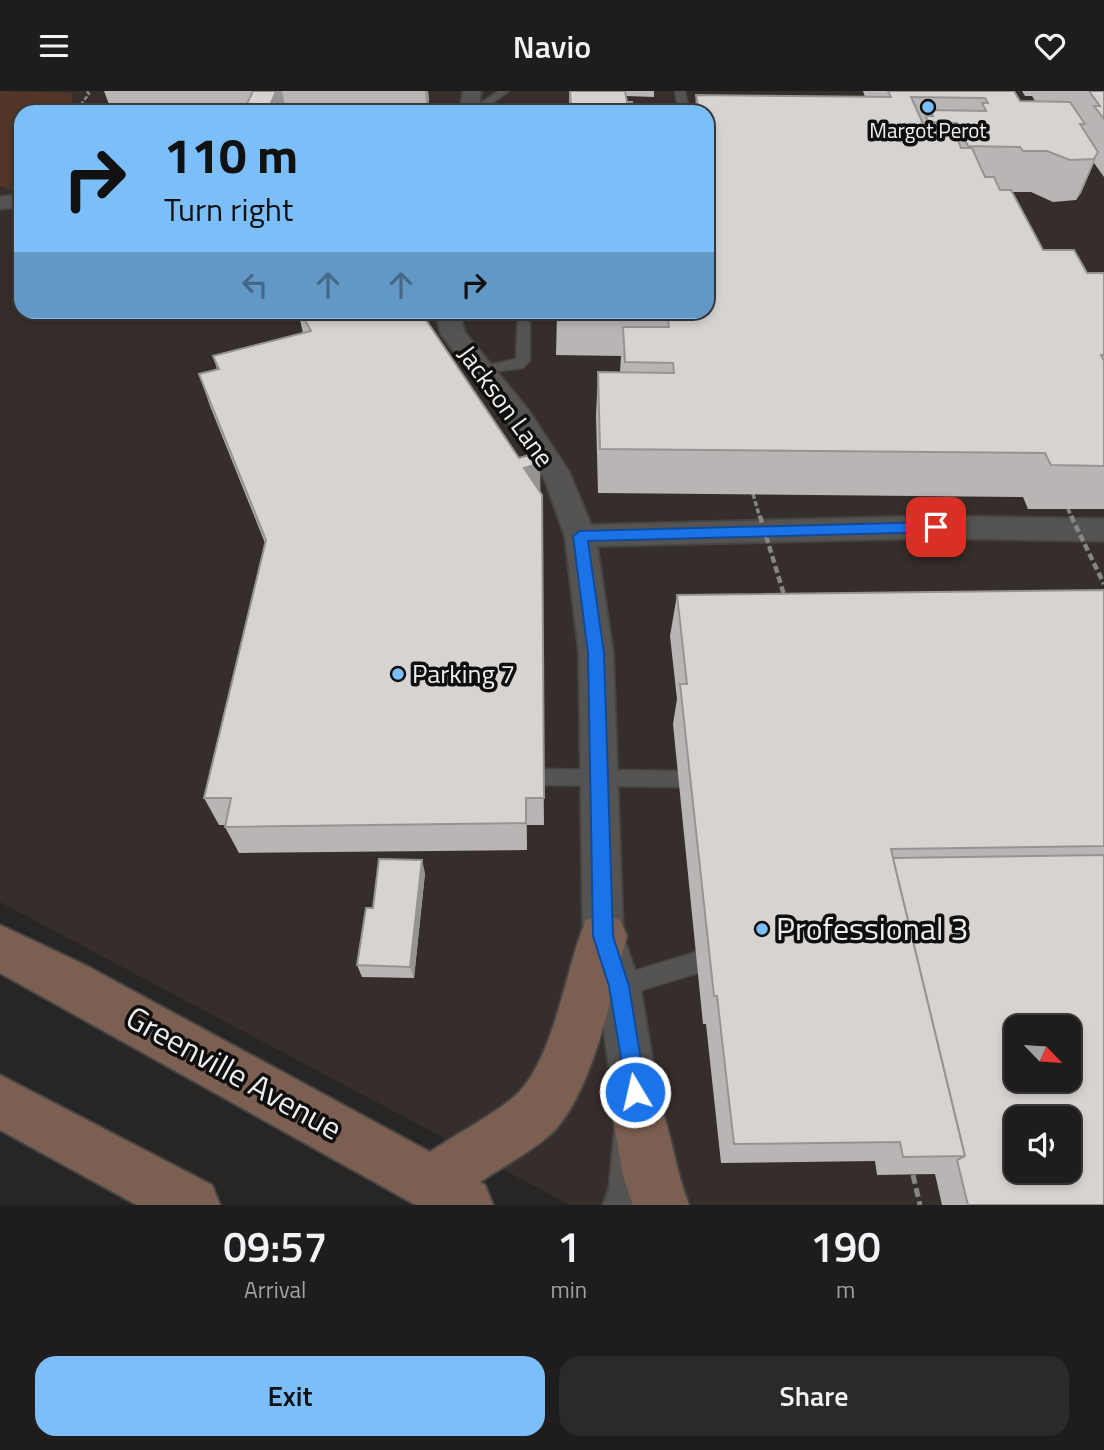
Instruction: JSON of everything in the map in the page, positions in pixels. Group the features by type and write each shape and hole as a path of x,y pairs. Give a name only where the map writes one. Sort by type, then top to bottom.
{"main road":[{"path":"448,1194 535,1114 552,1089 571,1048 603,936"},
{"name":"Greenville Avenue","path":"0,948 68,982 448,1194"},
{"path":"0,1101 192,1205"},
{"path":"639,1118 650,1176 661,1205"}],"street":[{"name":"Jackson Lane","path":"449,319 453,334 473,365 519,417 552,467 580,536 596,653 603,936 619,986 639,1118 633,1189 628,1205"},
{"path":"580,536 936,527 1104,530"}],"lane":[{"path":"482,105 504,91"},
{"path":"473,365 517,365 523,360 524,319"},
{"path":"544,777 678,779"},
{"path":"619,986 696,963"}],"path":[{"path":"753,494 789,610"},
{"path":"1068,509 1104,583"},
{"path":"913,1175 920,1205"}],"shaded area":[{"path":"0,91 1104,91 1104,1205 570,1205 0,902"},
{"path":"0,91 73,93 72,105 14,105 14,191 0,186"}],"building":[{"path":"253,91 276,91 270,105 246,105"},
{"path":"570,91 625,91 627,102 632,102 632,105 571,105"},
{"path":"888,91 1014,91 1020,101 1070,102 1085,124 1080,124 1098,152 1094,159 1070,160 1047,151 1023,151 1020,147 968,146 957,123 937,123 927,120 926,116 933,116 930,110 986,111 982,103 988,103 985,98 911,97 924,126 940,127 942,132 955,132 961,148 972,148 985,177 994,177 1000,190 1011,190 1043,250 1074,250 1087,273 1104,273 1104,355 1101,355 1104,361 1104,466 1051,465 1045,453 600,449 598,372 674,373 673,363 625,362 623,327 669,327 668,319 714,319 714,105 698,105 696,95 891,97"},
{"path":"1089,91 1104,91 1104,119 1094,106 1100,106"},
{"name":"Parking 7","path":"304,319 425,319 519,458 533,454 540,463 524,468 542,495 544,798 526,798 526,823 225,827 231,798 204,798 266,540 199,374 219,369 213,356 311,331"},
{"path":"1104,590 1104,846 891,849 965,1156 903,1157 900,1142 734,1144 717,996 714,996 680,684 687,684 677,595"},
{"path":"1104,855 1104,1205 968,1205 957,1160 965,1156 893,858"},
{"path":"379,859 422,860 410,967 357,965 366,908 373,908"}],"place":[{"name":"Margot Perot","path":"928,107"},
{"name":"Parking 7","path":"398,674"},
{"name":"Professional 3","path":"762,929"}],"route":[{"path":"635,1092 619,986 603,936 596,653 580,536 936,527"}]}
